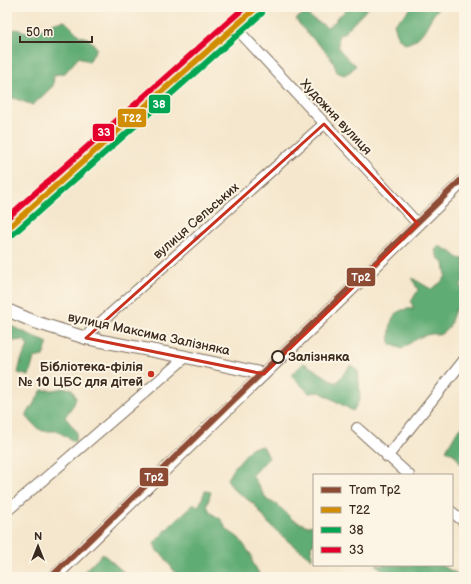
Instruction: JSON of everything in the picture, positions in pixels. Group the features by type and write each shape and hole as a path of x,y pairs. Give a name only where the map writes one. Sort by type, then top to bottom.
{"main road":[{"path":"7,229 257,7"}],"street":[{"name":"Художня вулиця","path":"234,27 418,224"},
{"name":"вулиця Сельських","path":"86,338 97,326 324,124"},
{"path":"54,577 464,180"},
{"name":"вулиця Максима Залізняка","path":"7,310 35,322 86,338 186,357 264,374"},
{"path":"7,511 186,357"},
{"path":"387,457 464,360"},
{"path":"356,428 408,474"},
{"path":"453,513 464,522"}],"highlighted area":[{"path":"324,124 418,224 264,374 86,338"}],"green space":[{"path":"348,7 369,7 345,32 338,36 339,49 356,65 351,71 344,75 337,72 325,50 296,19 306,12 311,18 327,27 336,21 336,18"},
{"path":"412,7 440,7 418,38 406,44 398,38 394,23"},
{"path":"65,21 80,36 88,38 97,48 89,62 79,57 65,73 54,75 53,86 33,105 13,98 7,101 7,35 15,29 35,34 49,25"},
{"path":"439,246 451,252 460,259 464,258 464,278 461,285 463,303 455,310 449,327 440,335 425,335 402,349 390,344 391,324 396,314 406,309 414,309 411,302 418,290 412,278 431,289 440,283 446,276 444,263 438,258 435,250"},
{"path":"7,324 48,343 43,356 34,358 29,376 18,373 21,360 28,346 24,340 14,341 7,344"},
{"path":"304,363 336,383 351,365 358,371 360,399 353,411 320,392 309,393 291,375"},
{"path":"64,388 72,389 76,398 74,404 65,417 77,432 75,442 57,431 43,431 37,428 26,416 42,390"},
{"path":"464,426 464,469 455,455 446,450 457,431"},
{"path":"263,446 269,458 252,475 267,500 278,505 293,520 308,526 313,525 313,544 311,545 312,559 289,542 268,523 254,504 234,490 227,479 233,469 251,448"},
{"path":"205,491 211,492 207,506 211,513 222,520 226,529 239,538 252,556 252,561 261,577 178,577 163,555 157,551 154,543 194,504 199,506"},
{"path":"103,554 127,575 129,577 78,577"},
{"path":"377,566 442,566 464,577 392,577"}],"tram line":[{"name":"Тр2","path":"51,577 464,177"}],"transit line":[{"name":"33","path":"7,218 245,7"},
{"name":"Т22","path":"7,229 257,7"},
{"name":"38","path":"12,235 262,13"}],"place":[{"name":"Залізняка","path":"278,357"},
{"name":"Бібліотека-філія № 10 ЦБС для дітей","path":"151,374"}]}
